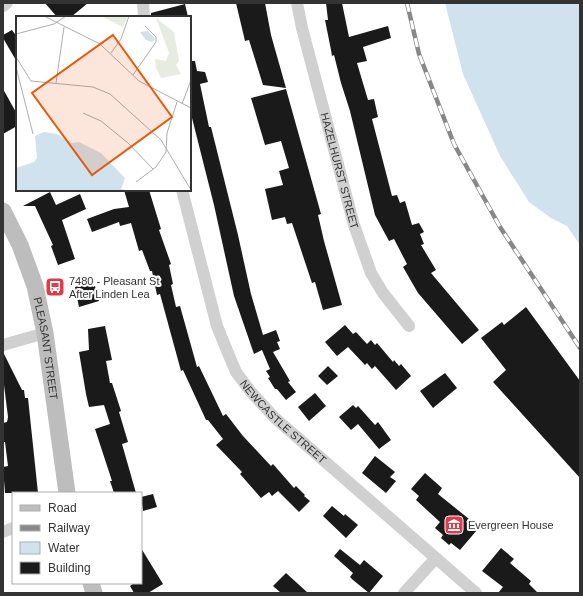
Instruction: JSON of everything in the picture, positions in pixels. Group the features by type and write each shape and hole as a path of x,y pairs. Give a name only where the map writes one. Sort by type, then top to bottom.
{"main road":[{"name":"PLEASANT STREET","path":"3,211 20,246 35,286 45,333 67,492"}],"street":[{"path":"3,6 7,3"},
{"path":"142,3 144,16"},
{"name":"HAZELHURST STREET","path":"297,3 302,28 354,225 371,273 383,293 409,326"},
{"name":"NEWCASTLE STREET","path":"182,191 217,326 236,372 274,418 476,593"},
{"path":"3,345 45,333"},
{"path":"404,593 435,559"}],"water":[{"path":"445,3 580,3 580,245 567,226 551,218 529,202 500,156 463,74"}],"building":[{"path":"45,3 88,3 72,16 56,16"},
{"path":"236,3 265,3 271,35 286,88 263,85 249,40 245,41"},
{"path":"326,3 342,3 349,37 388,26 391,38 363,47 367,61 357,63 368,100 374,99 378,117 372,119 392,196 397,195 400,203 405,201 412,225 419,223 424,232 420,234 424,244 421,245 436,270 431,273 479,330 462,344 418,293 403,267 407,264 394,239 389,241 375,215 350,111 334,55 332,56 325,20 328,20"},
{"path":"185,4 188,16 151,16 151,13"},
{"path":"12,30 16,36 16,60 3,38 3,35"},
{"path":"191,61 195,61 197,71 205,72 208,82 200,84 209,127 211,127 251,294 263,335 276,330 280,341 277,342 280,349 273,352 290,381 288,382 296,392 286,400 277,389 275,389 268,378 270,377 266,371 270,369 262,350 254,354 234,296 214,205 192,118"},
{"path":"3,89 16,112 16,127 3,134"},
{"path":"286,89 321,214 318,215 324,241 342,305 323,310 315,282 312,283 292,223 287,224 285,217 272,220 265,189 283,185 279,171 289,168 281,141 265,145 251,98"},
{"path":"124,191 149,191 161,229 159,230 171,264 169,265 173,284 171,285 176,307 180,306 197,367 199,366 223,416 226,414 243,436 271,466 273,464 294,488 296,486 310,501 299,512 278,491 272,496 269,492 261,498 240,474 242,472 216,445 223,439 208,420 206,420 183,370 181,371 160,294 157,295 152,271 150,271 142,250 139,251 131,223 120,226 119,222 92,232 87,219 114,209 129,207"},
{"path":"50,192 56,205 80,194 86,209 62,220 75,259 58,265 51,246 53,245 35,206 23,206"},
{"path":"91,282 93,287 95,286 99,301 79,307 75,287"},
{"path":"526,307 580,381 580,478 493,382 506,370 481,338 502,322 504,325"},
{"path":"345,325 353,334 356,332 367,344 371,340 375,345 377,343 393,362 394,360 399,366 401,364 411,376 396,390 375,366 372,369 367,363 365,365 348,347 337,356 325,342"},
{"path":"105,326 112,360 106,361 110,383 112,383 121,411 119,412 128,442 122,444 136,492 114,492 110,481 112,481 95,429 110,424 104,405 89,407 79,352 89,350 88,329"},
{"path":"3,352 22,390 24,390 25,398 28,398 38,492 5,493 3,467 8,466 5,442 3,442 3,423 7,422 8,417 3,377"},
{"path":"328,366 338,376 327,385 318,376"},
{"path":"445,373 457,388 433,408 420,391"},
{"path":"315,393 326,406 309,421 298,407"},
{"path":"353,405 356,408 358,406 375,425 378,422 391,440 379,449 358,424 351,430 339,417"},
{"path":"375,456 395,472 390,477 396,481 386,493 362,473"},
{"path":"425,473 442,488 438,494 469,519 466,522 477,530 460,550 451,543 449,545 441,538 443,535 435,528 440,522 416,500 419,496 411,489"},
{"path":"153,494 157,507 143,511 142,497"},
{"path":"332,506 344,516 345,514 358,525 346,538 323,516"},
{"path":"501,548 514,559 510,563 531,581 529,584 538,593 498,593 503,587 482,571"},
{"path":"340,549 360,565 364,560 383,576 369,593 350,577 353,573 334,556"},
{"path":"142,550 163,584 148,593 134,593 130,586 133,584 142,584"},
{"path":"286,573 308,593 281,593 273,586"}],"railway":[{"path":"407,3 419,54 454,144 500,227 580,348"}],"place":[{"name":"7480 - Pleasant St After Linden Lea","path":"55,287"},
{"name":"Evergreen House","path":"454,525"}]}
